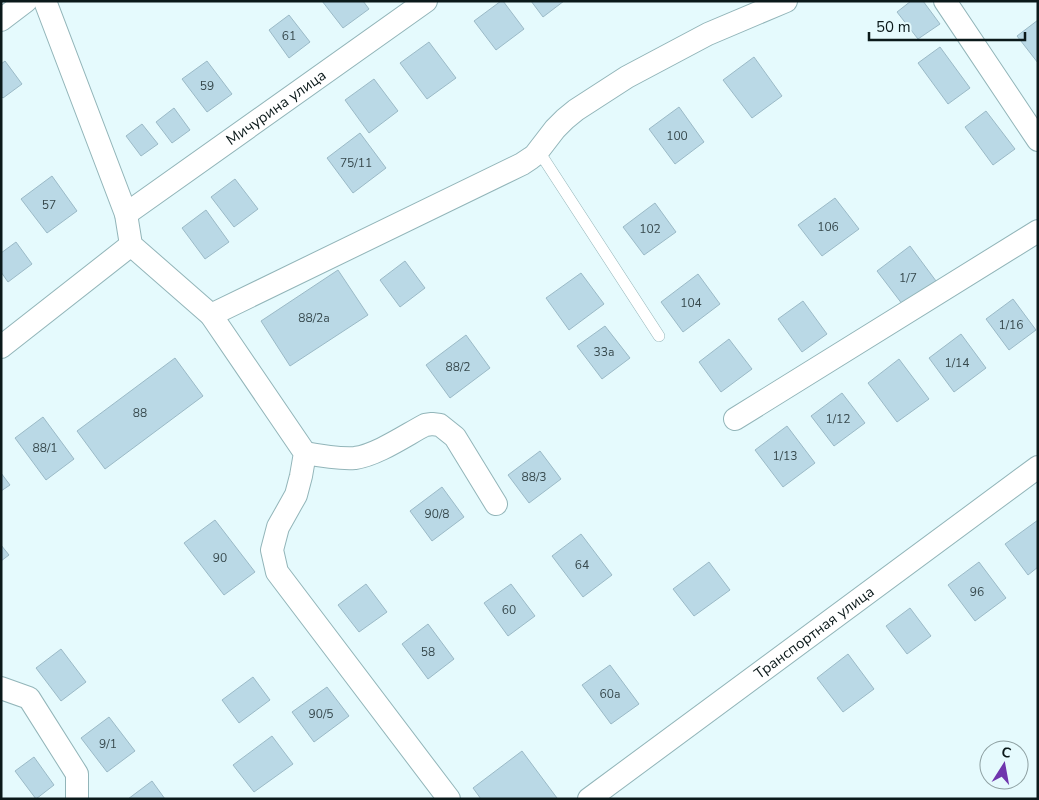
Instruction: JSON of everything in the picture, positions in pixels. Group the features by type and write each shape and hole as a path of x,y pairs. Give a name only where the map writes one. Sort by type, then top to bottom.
{"street":[{"path":"1,20 26,1"},
{"path":"44,1 126,214 131,245 211,315 305,453 296,495 278,527 272,550 277,572 449,799"},
{"name":"Мичурина улица","path":"126,214 426,1"},
{"path":"211,315 522,164 532,158 565,119 627,77 708,34 786,1"},
{"path":"945,1 1038,140"},
{"path":"734,419 1038,231"},
{"path":"1,347 131,245"},
{"path":"305,453 330,457 356,458 380,450 425,425 440,425 455,437 496,504"},
{"name":"Транспортная улица","path":"589,799 1038,467"},
{"path":"1,688 29,698 77,774 77,799"}],"lane":[{"path":"538,150 659,336"}],"building":[{"path":"322,1 363,1 369,9 343,28"},
{"path":"503,1 524,29 496,50 474,21"},
{"path":"531,1 564,1 543,17"},
{"path":"911,1 923,1 940,24 918,39 897,12"},
{"path":"289,15 310,42 289,58 269,30"},
{"path":"1038,20 1038,63 1017,36"},
{"path":"429,42 456,78 427,99 400,63"},
{"path":"940,47 970,88 948,104 918,63"},
{"path":"754,57 782,96 752,118 723,80"},
{"path":"5,61 22,84 3,98 1,96 1,64"},
{"path":"207,61 232,94 207,112 182,79"},
{"path":"374,79 398,111 369,133 345,100"},
{"path":"679,107 704,142 675,164 649,129"},
{"path":"174,108 190,130 172,143 156,122"},
{"path":"986,111 1015,149 993,165 965,127"},
{"path":"142,124 158,144 141,156 126,136"},
{"path":"360,133 386,168 353,193 327,158"},
{"path":"52,176 77,211 47,233 21,199"},
{"path":"235,179 258,209 234,227 211,197"},
{"path":"835,198 859,229 822,256 798,225"},
{"path":"655,203 676,232 644,255 623,227"},
{"path":"206,210 229,242 205,259 182,228"},
{"path":"16,242 32,264 8,282 1,272 1,253"},
{"path":"910,246 939,285 906,309 877,271"},
{"path":"405,261 425,288 400,307 380,280"},
{"path":"338,270 368,315 290,366 261,321"},
{"path":"581,273 604,304 569,330 546,298"},
{"path":"698,274 720,304 683,332 661,302"},
{"path":"1013,299 1036,330 1009,350 986,319"},
{"path":"803,301 827,334 802,352 778,319"},
{"path":"605,326 630,358 602,379 577,346"},
{"path":"961,334 986,368 954,392 929,358"},
{"path":"466,335 490,368 450,398 426,365"},
{"path":"729,339 752,369 721,392 699,362"},
{"path":"175,358 203,396 105,469 77,431"},
{"path":"899,359 929,399 897,422 868,383"},
{"path":"842,393 865,423 834,446 811,416"},
{"path":"43,417 74,459 46,480 15,438"},
{"path":"787,426 815,463 783,487 755,450"},
{"path":"540,451 561,479 529,503 508,475"},
{"path":"1,473 10,485 1,491"},
{"path":"442,487 464,517 432,541 410,511"},
{"path":"215,520 255,572 224,595 184,543"},
{"path":"1038,520 1038,567 1028,575 1005,544"},
{"path":"581,534 612,575 583,597 552,556"},
{"path":"1,545 9,555 1,561"},
{"path":"709,562 730,590 694,616 673,589"},
{"path":"979,562 1006,598 975,621 948,585"},
{"path":"366,584 387,612 359,632 338,605"},
{"path":"511,584 535,616 508,636 484,603"},
{"path":"910,608 931,636 907,654 886,626"},
{"path":"428,624 454,659 428,679 402,644"},
{"path":"61,649 86,682 61,701 36,668"},
{"path":"848,654 874,689 843,712 817,678"},
{"path":"610,665 639,704 611,724 582,685"},
{"path":"253,677 270,700 239,723 222,700"},
{"path":"327,687 349,716 314,742 292,712"},
{"path":"109,717 135,751 107,772 81,738"},
{"path":"272,736 293,764 254,792 233,765"},
{"path":"522,751 557,798 481,799 473,788"},
{"path":"34,757 54,785 36,799 15,771"},
{"path":"152,781 165,799 128,799"}]}
